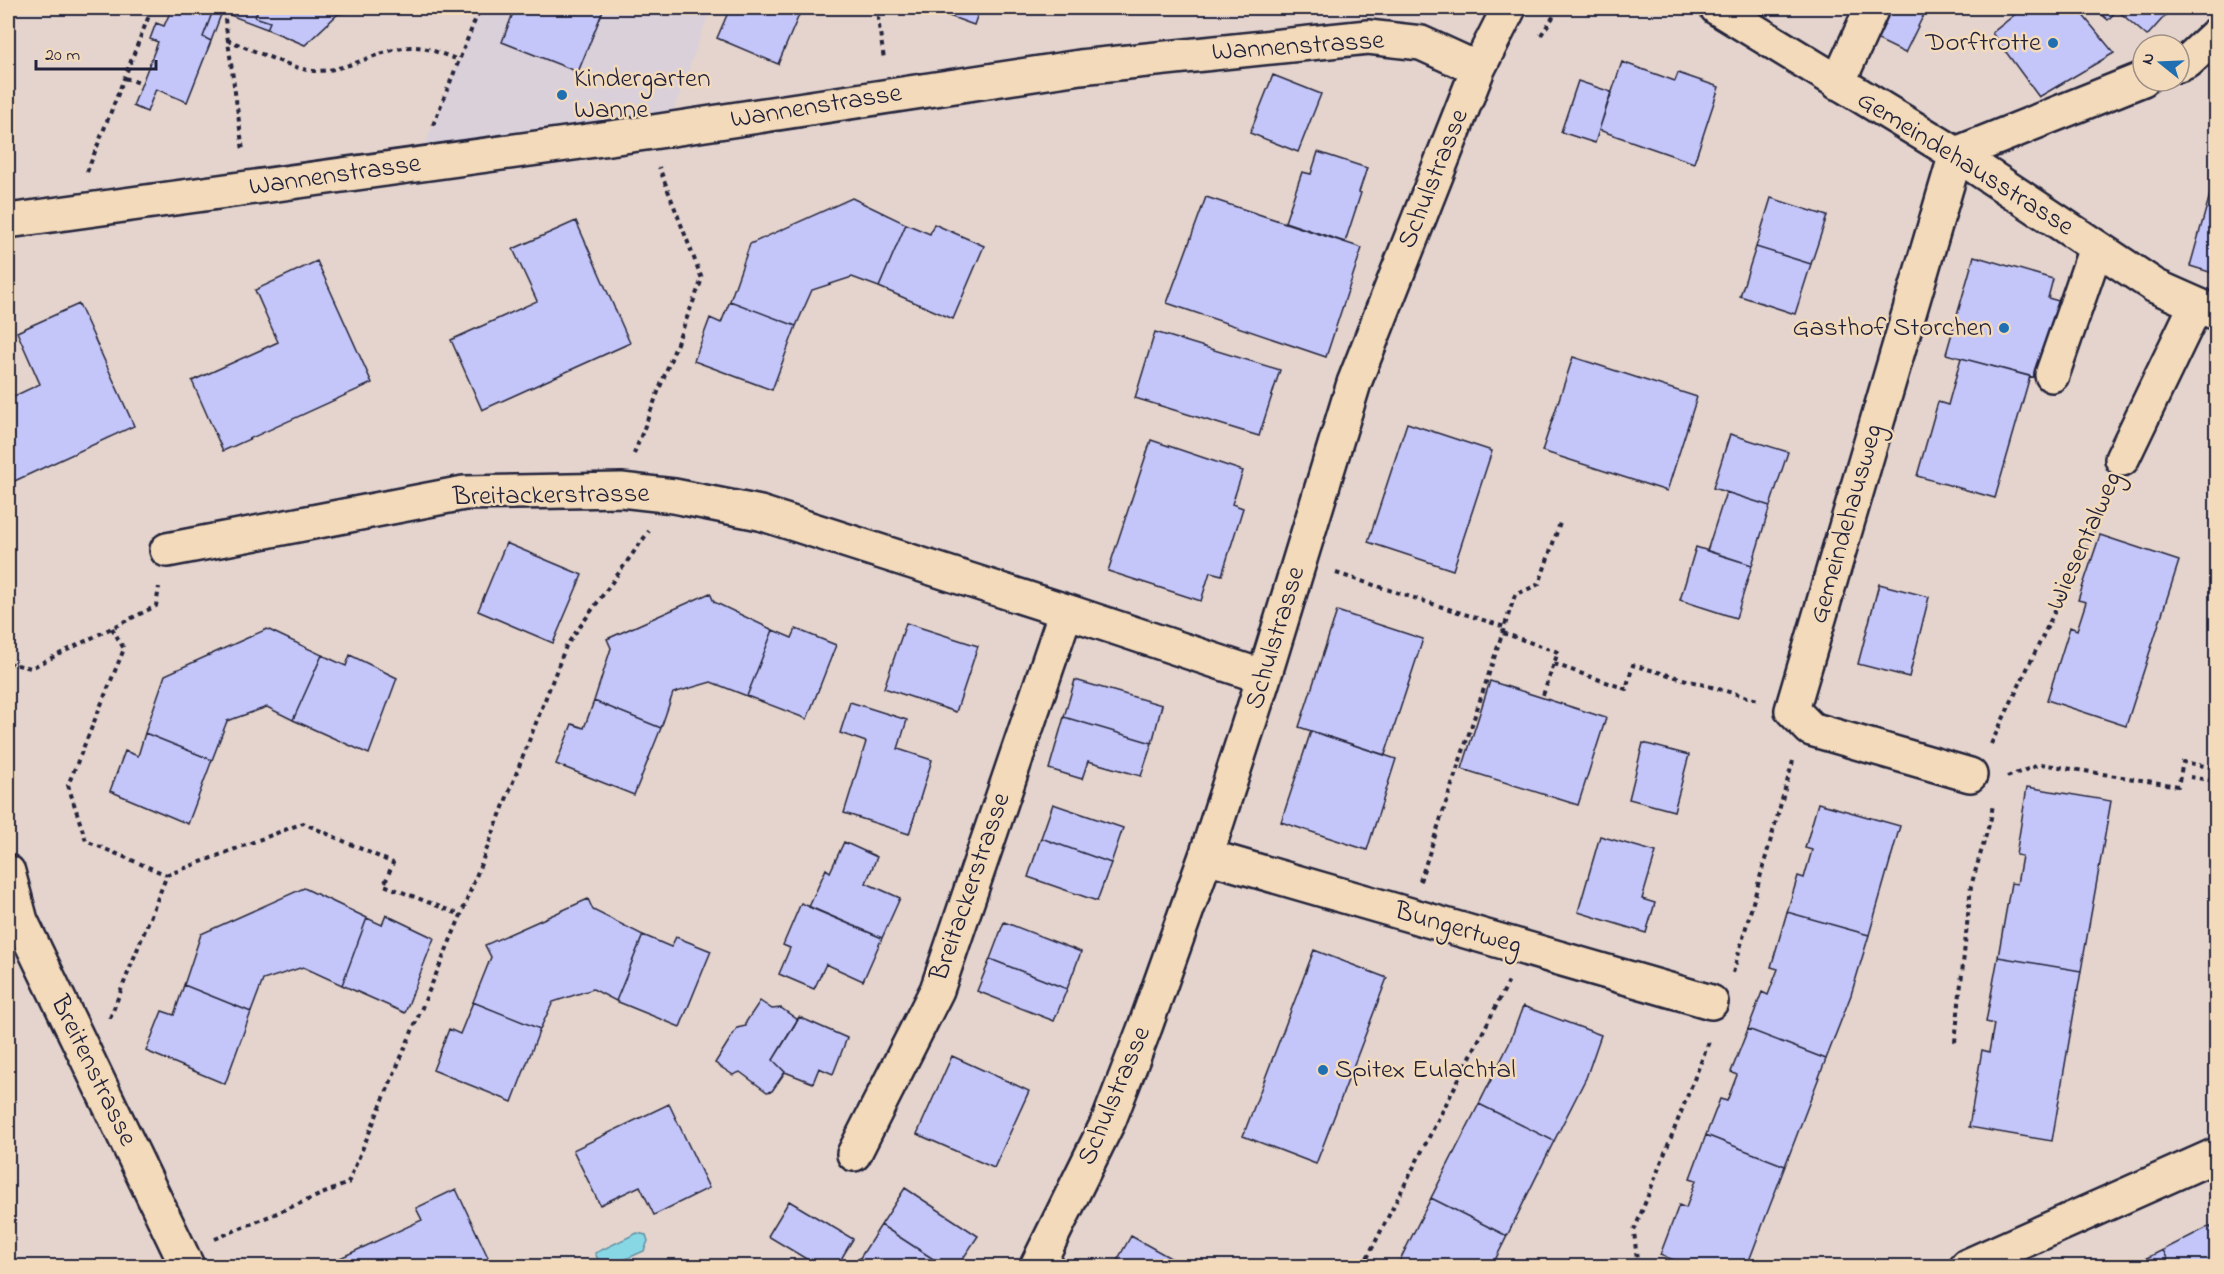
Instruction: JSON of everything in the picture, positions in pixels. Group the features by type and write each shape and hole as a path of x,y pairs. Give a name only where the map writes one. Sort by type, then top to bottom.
{"street":[{"name":"Schulstrasse","path":"1037,1266 1109,1120 1145,1027 1206,856 1264,677 1354,383 1478,69 1509,8"},
{"name":"Gemeindehausstrasse","path":"1717,8 1956,154 2155,286 2206,309"},
{"path":"1838,83 1872,8"},
{"path":"2191,58 2217,35"},
{"name":"Wannenstrasse","path":"8,221 646,133 1080,67 1368,37 1421,43 1478,69"},
{"path":"1956,154 2131,84"},
{"name":"Gemeindehausweg","path":"1792,710 1956,154"},
{"path":"2052,375 2096,248"},
{"name":"Wiesentalweg","path":"2122,459 2206,309"},
{"name":"Breitackerstrasse","path":"167,550 464,493 621,490 674,496 760,513 1264,677"},
{"name":"Breitackerstrasse","path":"854,1154 937,990 1066,611"},
{"path":"1792,710 1811,729 1970,775"},
{"name":"Bungertweg","path":"1206,856 1711,1002"},
{"name":"Breitenstrasse","path":"8,872 21,921 184,1260"},
{"path":"1967,1266 2217,1155"}],"path":[{"path":"71,212 152,8"},
{"path":"417,165 480,8"},
{"path":"882,8 878,19 890,96"},
{"path":"225,19 248,187"},
{"path":"227,40 312,71 339,69 410,47 434,51 459,60"},
{"path":"125,78 140,83"},
{"path":"621,490 702,279 646,133"},
{"name":"Wiesentalweg","path":"1970,775 1992,742 2091,536 2122,459"},
{"path":"184,1260 348,1183 461,915 566,646 674,496"},
{"path":"1409,915 1515,595 1539,584 1561,520"},
{"path":"8,663 31,668 156,606 167,550"},
{"path":"1326,570 1505,627"},
{"path":"112,628 124,648 68,785 86,841 167,875 303,823 393,863 384,885 461,915"},
{"path":"1503,633 1558,652 1542,698"},
{"path":"1554,664 1626,689 1634,665 1792,710"},
{"path":"2005,778 2041,764 2178,786 2183,762 2217,768"},
{"path":"2190,777 2217,781"},
{"path":"1955,1042 1971,886 1994,800"},
{"path":"91,1066 167,875"},
{"path":"1363,1266 1525,948"}],"shaded area":[{"name":"Kindergarten Wanne","path":"480,8 711,8 666,130 417,165"}],"water":[{"path":"637,1233 646,1235 648,1241 644,1251 610,1266 601,1266 595,1253"}],"building":[{"path":"172,8 214,8 203,37 211,41 187,102 156,89 147,112 133,106 158,42 150,39 156,23 164,26"},
{"path":"214,8 259,8 255,17 270,22 267,29 222,12 211,41 203,37"},
{"path":"259,8 352,8 350,12 338,14 305,45 267,29 270,22 255,17"},
{"path":"515,8 604,8 578,72 502,42"},
{"path":"730,8 802,8 778,64 717,38"},
{"path":"927,8 980,8 974,25"},
{"path":"1888,8 1927,8 1905,53 1874,38"},
{"name":"Dorftrotte","path":"2023,8 2077,8 2114,53 2039,97 1992,33"},
{"path":"2094,8 2172,8 2150,33 2144,33 2117,10 2108,20"},
{"path":"1622,62 1675,81 1678,73 1719,87 1694,163 1599,130"},
{"path":"1273,75 1321,94 1298,152 1250,133"},
{"path":"1578,81 1611,92 1595,143 1561,132"},
{"path":"1318,152 1367,168 1345,242 1285,222 1302,172 1311,174"},
{"path":"2216,173 2216,274 2190,266"},
{"path":"1206,197 1362,248 1326,357 1167,303"},
{"path":"852,198 906,224 879,287 852,277 812,290 796,326 730,301 750,244"},
{"path":"1771,198 1827,216 1811,264 1756,247"},
{"path":"576,221 630,343 482,410 451,340 537,301 513,249"},
{"path":"906,224 930,234 934,224 984,246 953,319 879,287"},
{"path":"1756,247 1811,264 1795,314 1740,296"},
{"name":"Gasthof Storchen","path":"1974,256 2053,279 2048,298 2062,302 2040,379 1946,354"},
{"path":"317,261 372,383 223,451 192,381 278,342 255,290"},
{"path":"730,301 796,326 772,390 694,361 710,318 721,323"},
{"path":"79,304 134,426 8,484 8,399 40,384 17,332"},
{"path":"1155,332 1280,370 1259,436 1135,398"},
{"path":"1573,357 1697,397 1667,491 1542,451"},
{"path":"1961,358 2030,376 1995,498 1917,476 1938,402 1948,405"},
{"path":"1407,423 1492,451 1453,570 1368,542"},
{"path":"1730,434 1788,452 1770,506 1713,488"},
{"path":"1151,440 1243,471 1232,504 1243,508 1222,575 1210,572 1201,601 1108,571"},
{"path":"1726,492 1770,506 1752,565 1707,551"},
{"path":"2100,535 2179,561 2126,726 2047,700 2070,627 2077,630 2086,602 2078,600"},
{"path":"506,543 582,575 553,643 478,611"},
{"path":"1696,547 1752,565 1736,618 1680,600"},
{"path":"1879,584 1929,597 1909,677 1858,664"},
{"path":"710,593 714,602 773,630 747,696 711,682 673,693 661,728 594,701 611,648 607,639"},
{"path":"1337,611 1423,639 1385,755 1299,727"},
{"path":"906,623 978,646 956,712 884,688"},
{"path":"267,629 322,655 293,720 267,707 227,721 212,760 145,733 165,675"},
{"path":"796,629 836,645 807,719 747,696 773,630 792,638"},
{"path":"322,655 346,666 350,655 397,678 369,754 293,720"},
{"path":"1075,680 1162,705 1152,743 1064,717"},
{"path":"1490,681 1606,718 1578,805 1462,769"},
{"path":"594,701 661,728 634,795 556,764 572,724 584,728"},
{"path":"850,702 907,720 898,749 932,760 909,834 844,813 866,742 840,733"},
{"path":"1064,717 1152,743 1141,776 1088,761 1082,779 1049,769"},
{"path":"1311,731 1396,759 1367,850 1281,822"},
{"path":"145,733 212,760 188,824 110,791 125,751 138,756"},
{"path":"1643,743 1689,755 1674,811 1629,799"},
{"path":"2027,787 2111,801 2081,971 1998,957 2011,883 2017,884 2022,856 2016,855"},
{"path":"1818,803 1900,826 1869,935 1787,912 1798,876 1804,878 1812,850 1805,848"},
{"path":"1053,804 1123,828 1111,863 1041,838"},
{"path":"1600,836 1656,852 1642,899 1655,903 1646,933 1578,912"},
{"path":"1041,838 1111,863 1097,901 1028,877"},
{"path":"844,842 877,857 866,883 900,898 882,938 809,907 826,869 830,872"},
{"path":"304,888 367,918 342,985 303,967 263,980 251,1012 184,985 201,934"},
{"path":"588,899 593,910 643,935 616,1001 593,989 553,1002 540,1029 473,1002 491,957 485,945"},
{"path":"801,903 882,938 863,981 826,964 814,989 779,974 790,948 783,945"},
{"path":"1787,912 1869,935 1851,995 1826,1059 1748,1029 1762,992 1768,995 1778,969 1771,967"},
{"path":"386,915 434,938 405,1013 342,985 367,918 382,925"},
{"path":"1004,922 1081,952 1067,989 990,959"},
{"path":"643,935 671,947 676,937 711,951 680,1027 616,1001"},
{"path":"1314,950 1387,978 1316,1164 1243,1136"},
{"path":"1998,957 2081,971 2052,1141 1969,1127 1982,1050 1989,1052 1994,1024 1986,1022"},
{"path":"990,959 1067,989 1054,1021 977,991"},
{"path":"184,985 251,1012 225,1084 146,1051 162,1011 174,1015"},
{"path":"760,1001 772,1009 781,1008 798,1020 773,1060 785,1072 772,1091 767,1092 740,1072 733,1075 715,1063 737,1028 746,1026 746,1022"},
{"path":"473,1002 540,1029 512,1102 433,1070 449,1029 460,1034"},
{"path":"1523,1006 1601,1035 1586,1078 1554,1141 1479,1104 1509,1044"},
{"path":"799,1017 847,1038 833,1074 819,1068 813,1083 785,1072 773,1060"},
{"path":"1748,1029 1826,1059 1785,1166 1706,1135 1720,1099 1727,1101 1737,1075 1731,1072"},
{"path":"952,1056 1029,1091 994,1168 917,1134"},
{"path":"669,1104 709,1188 654,1215 640,1186 600,1205 573,1150"},
{"path":"1479,1104 1554,1141 1507,1236 1431,1198"},
{"path":"1706,1135 1785,1166 1747,1266 1691,1266 1660,1255 1679,1205 1686,1208 1696,1180 1690,1178"},
{"path":"905,1188 978,1236 958,1266 944,1266 881,1225"},
{"path":"456,1189 492,1266 323,1266 422,1220 416,1208"},
{"path":"1431,1198 1507,1236 1492,1266 1397,1266"},
{"path":"789,1201 853,1239 837,1266 818,1266 768,1236"},
{"path":"881,1225 944,1266 867,1266 858,1261"},
{"path":"2210,1226 2216,1239 2216,1266 2171,1266 2163,1250"},
{"path":"1131,1236 1185,1266 1114,1266"},
{"path":"2163,1250 2171,1266 2130,1266"}],"place":[{"name":"Dorftrotte","path":"2053,43"},
{"name":"Kindergarten Wanne","path":"562,95"},
{"name":"Gasthof Storchen","path":"2004,328"},
{"name":"Spitex Eulachtal","path":"1323,1070"}]}
